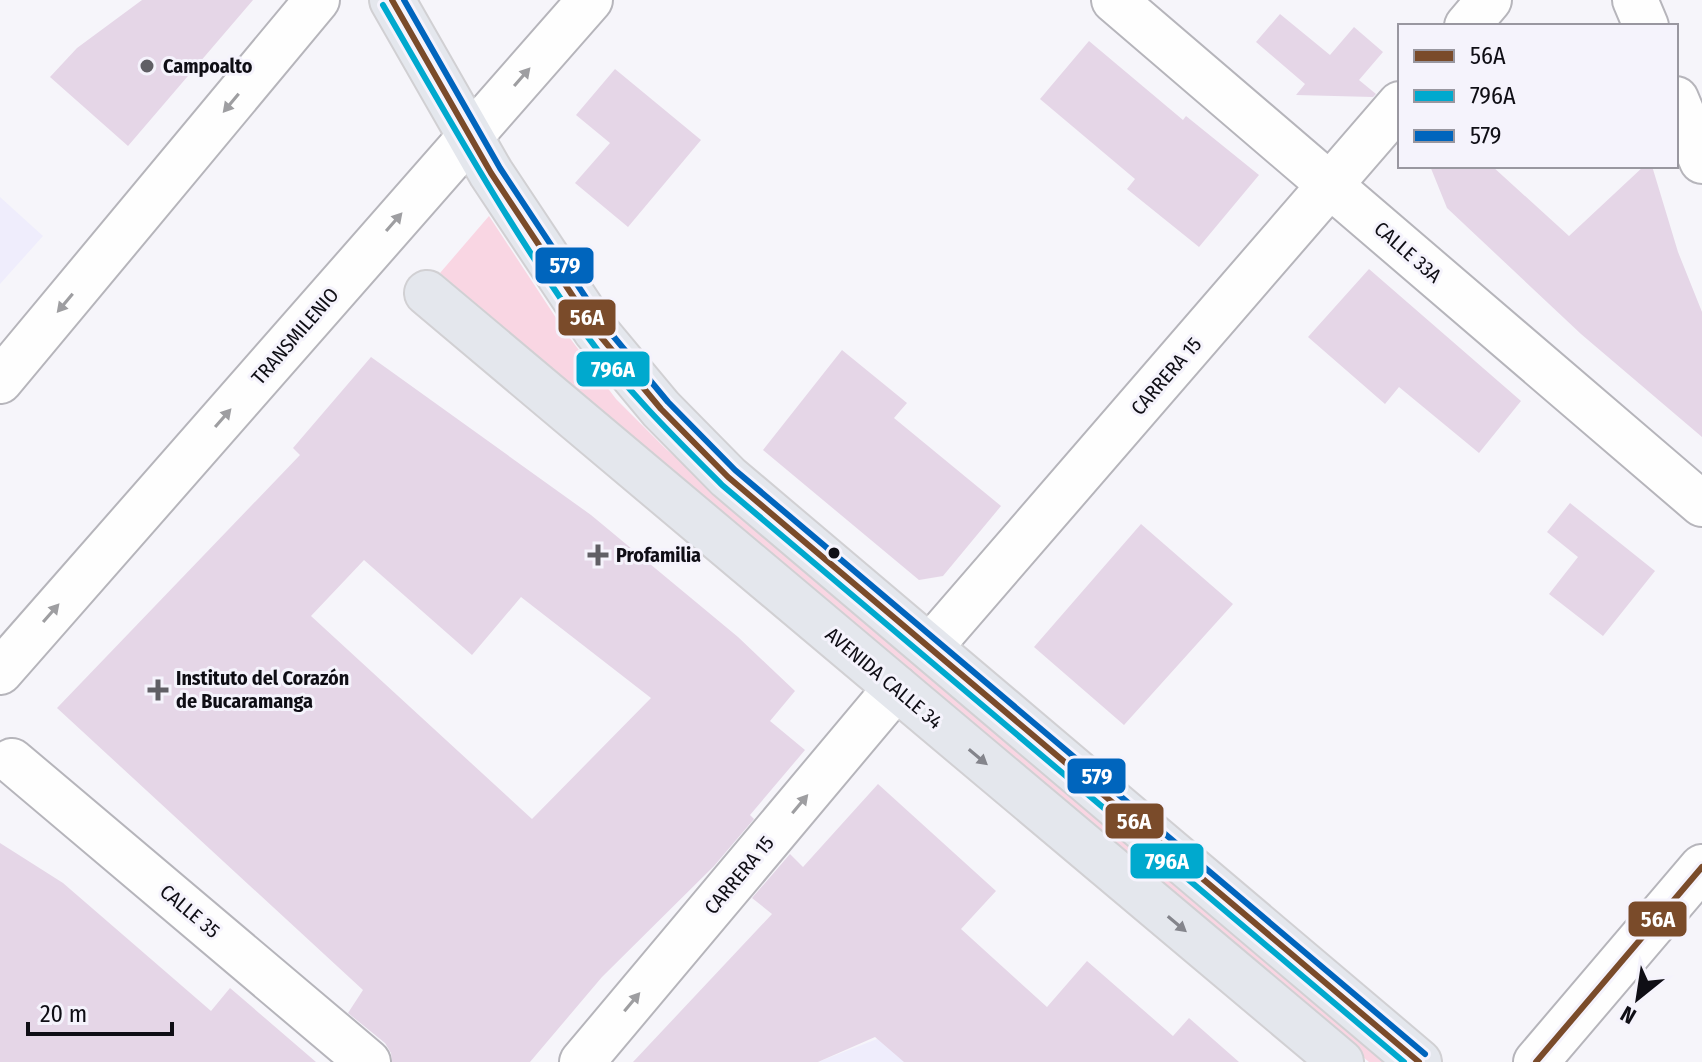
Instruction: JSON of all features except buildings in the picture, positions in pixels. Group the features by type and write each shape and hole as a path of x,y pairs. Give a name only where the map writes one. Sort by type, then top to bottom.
{"main road":[{"path":"392,0 491,173 596,331 661,409 728,477 1419,1062"},
{"name":"AVENIDA CALLE 34","path":"427,293 1341,1062"}],"street":[{"path":"0,381 317,0"},
{"name":"TRANSMILENIO","path":"0,672 590,0"},
{"name":"CALLE 33A","path":"1114,0 1702,504"},
{"path":"1469,24 1489,0"},
{"path":"1635,0 1645,24"},
{"path":"1678,104 1702,161"},
{"name":"CARRERA 15","path":"930,647 1398,106"},
{"name":"CARRERA 15","path":"582,1062 896,688"},
{"name":"CALLE 35","path":"12,761 368,1062"},
{"path":"1536,1062 1702,867"}],"shaded area":[{"path":"0,197 43,236 0,284"},
{"path":"489,216 566,333 616,399 666,449 1400,1062 1369,1062 440,273"},
{"path":"877,1039 910,1062 818,1062"}],"transit line":[{"name":"56A","path":"392,0 491,173 596,331 661,409 728,477 1419,1062"},
{"name":"579","path":"404,0 500,168 604,325 668,402 735,470 1425,1054"},
{"name":"796A","path":"383,5 532,256 602,356 669,431 722,485 1404,1062"},
{"name":"56A","path":"1536,1062 1702,867"}],"place":[{"name":"Campoalto","path":"147,66"},
{"name":"Profamilia","path":"598,555"},
{"name":"Instituto del Corazón de Bucaramanga","path":"158,690"}]}
